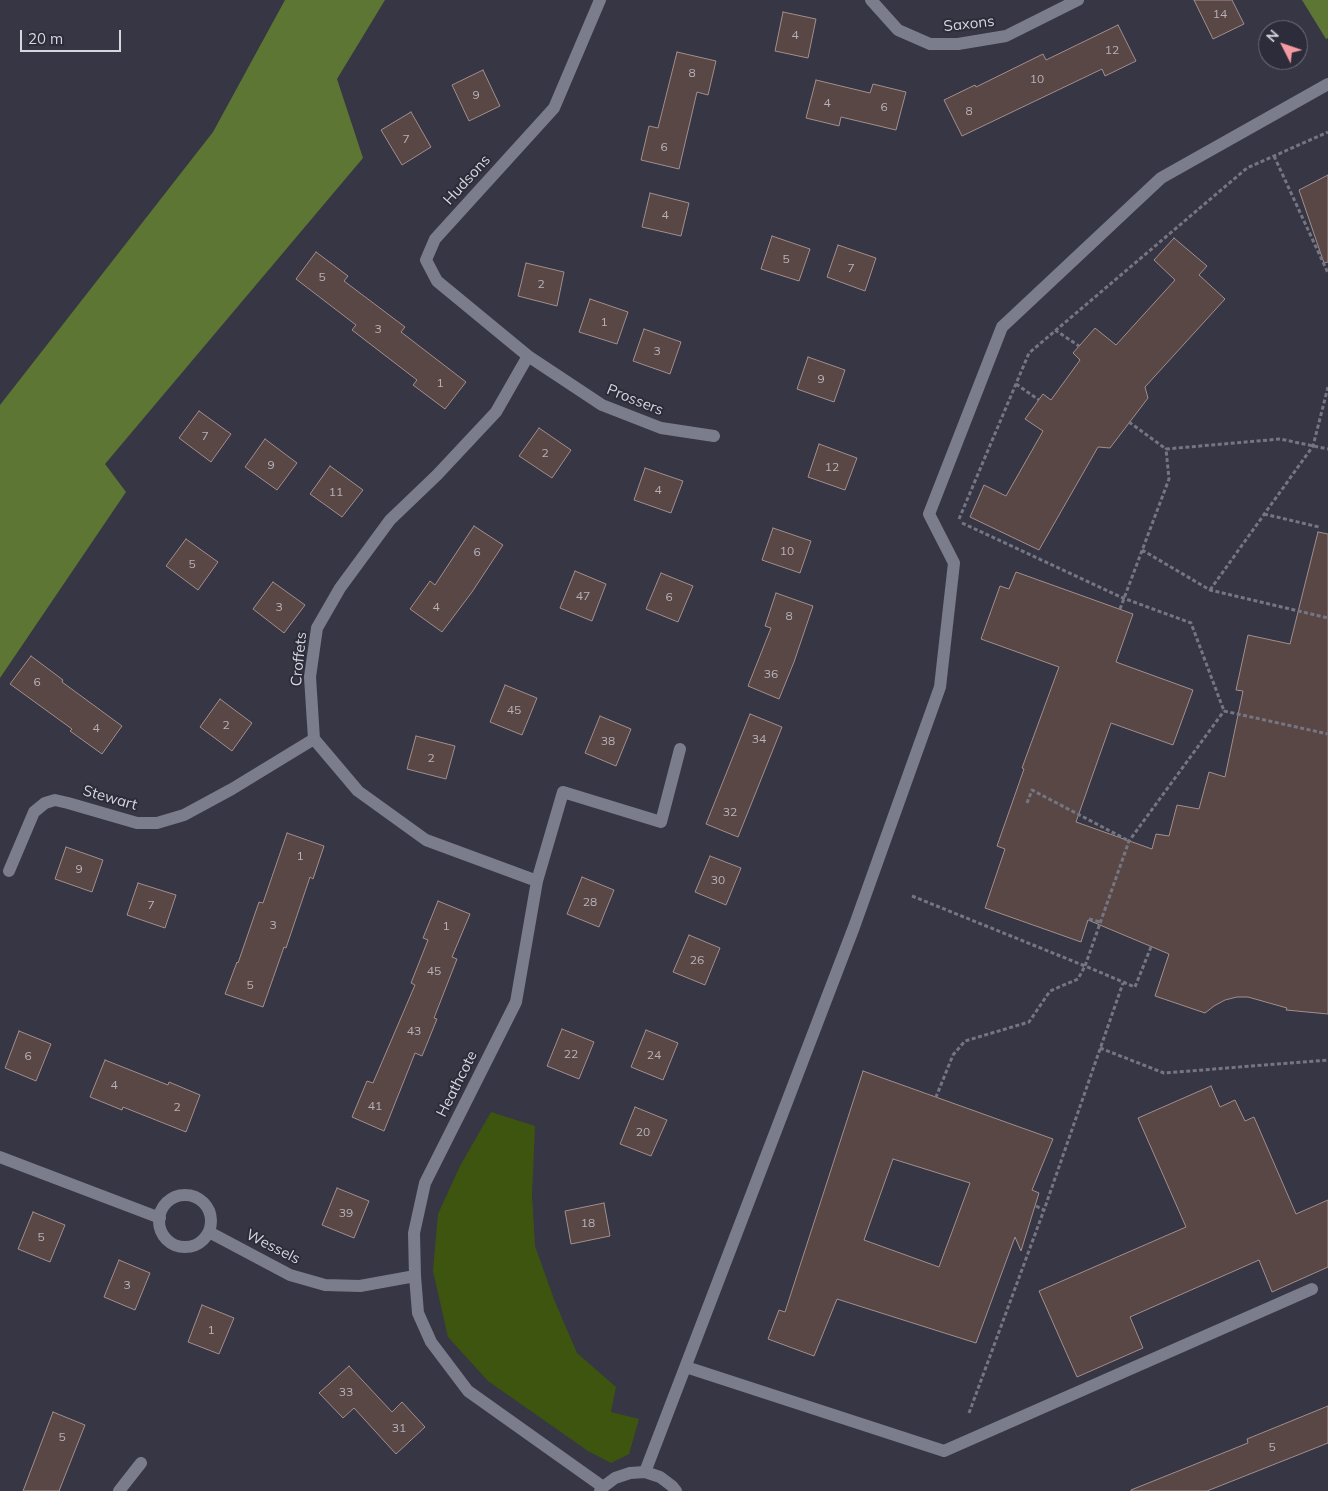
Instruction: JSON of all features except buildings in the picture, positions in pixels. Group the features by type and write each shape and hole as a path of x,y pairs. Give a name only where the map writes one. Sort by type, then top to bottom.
{"street":[{"name":"Hudsons","path":"528,356 437,281 426,260 435,239 554,108 600,0"},
{"name":"Saxons","path":"871,0 898,30 930,44 958,44 1006,36 1078,0"},
{"path":"646,1472 854,927 940,687 954,563 929,514 1002,328 1160,178 1328,84"},
{"name":"Prossers","path":"528,356 602,405 661,428 714,436"},
{"name":"Croffets","path":"314,739 310,677 317,628 340,588 390,520 496,412 528,356"},
{"path":"314,739 358,791 426,840 537,881"},
{"name":"Stewart","path":"9,871 34,812 45,803 55,800 137,823 157,823 184,815 232,789 314,739"},
{"name":"Heathcote","path":"601,1489 468,1391 431,1342 418,1313 414,1234 425,1183 516,1002 537,881 563,792 660,822 680,748"},
{"path":"0,1157 160,1218"},
{"path":"184,1195 192,1196 207,1206 211,1223 205,1238 198,1243 183,1247 168,1240 163,1234 160,1218 162,1209 168,1202 175,1197 184,1195"},
{"name":"Wessels","path":"209,1232 290,1276 325,1285 360,1286 415,1276"},
{"path":"686,1367 944,1451 1312,1289"},
{"path":"119,1491 140,1463"},
{"path":"601,1489 616,1478 630,1472 646,1472 660,1477 676,1491"}],"path":[{"path":"1224,711 1190,623 1124,598 958,522 1029,353 1247,168 1328,132"},
{"path":"1274,156 1328,273"},
{"path":"1055,330 1079,346"},
{"path":"1016,384 1039,400"},
{"path":"1210,590 1313,446 1328,387"},
{"path":"1129,422 1166,449 1280,439 1328,449"},
{"path":"1120,609 1169,479 1166,449"},
{"path":"1264,514 1319,527"},
{"path":"1142,550 1210,590 1328,618"},
{"path":"1224,711 1328,734"},
{"path":"936,1097 953,1055 965,1041 1029,1022 1050,991 1078,979 1085,966 1128,841 1224,711"},
{"path":"1027,803 1032,790 1128,841"},
{"path":"912,896 1135,987 1151,947"},
{"path":"1089,919 1100,922"},
{"path":"956,1446 1044,1210 1123,983"},
{"path":"1100,1048 1164,1073 1328,1060"},
{"path":"1036,1206 1044,1210"}],"green space":[{"path":"285,0 385,0 337,79 363,158 105,464 126,492 0,678 0,405 213,132"},
{"path":"1302,0 1328,0 1328,38 1326,39"},
{"path":"491,1112 535,1126 532,1195 535,1246 555,1302 577,1353 616,1387 611,1412 639,1419 629,1454 611,1463 588,1451 488,1381 448,1337 433,1271 438,1214 460,1166"}]}
